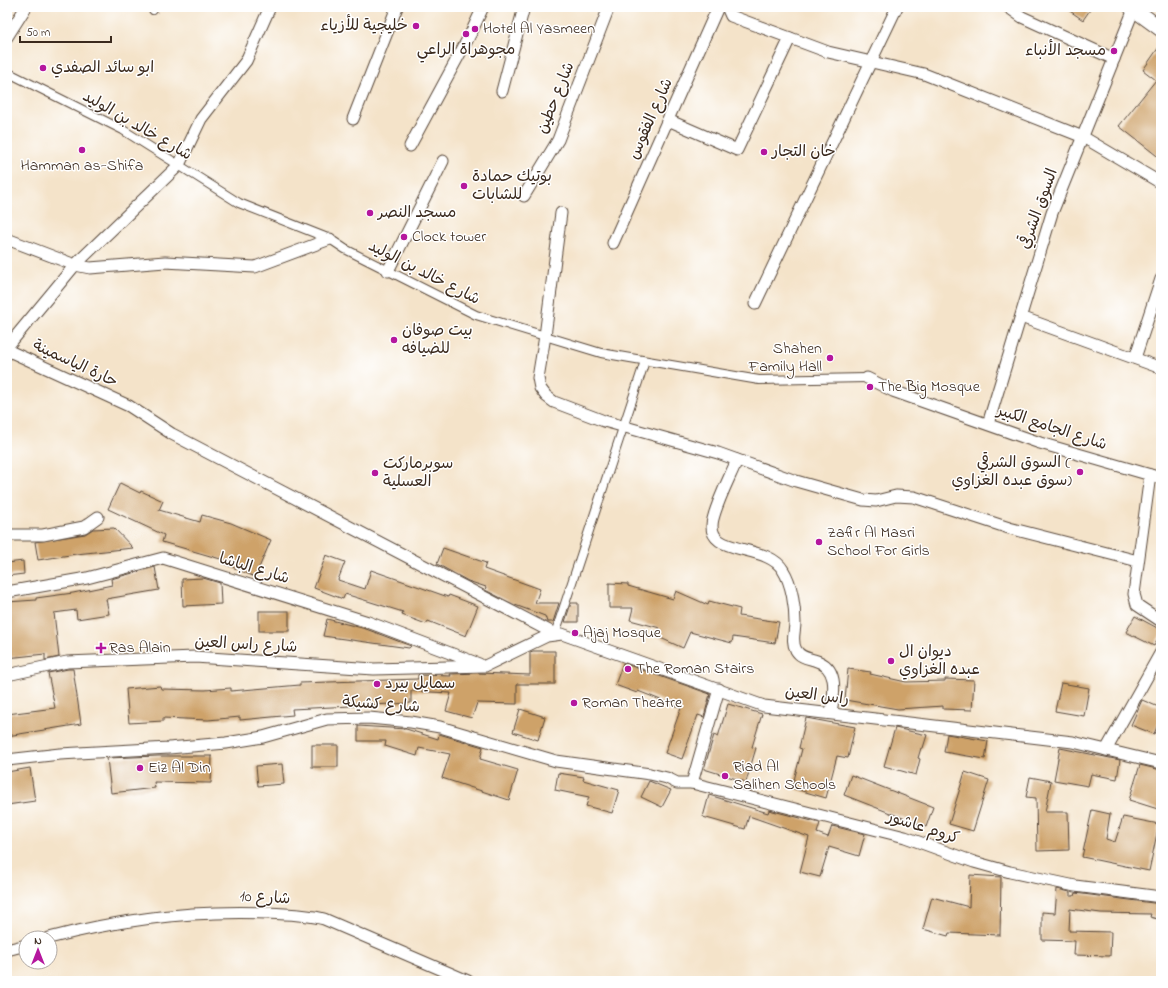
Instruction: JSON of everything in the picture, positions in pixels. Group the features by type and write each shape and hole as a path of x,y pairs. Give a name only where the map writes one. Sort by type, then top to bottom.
{"main road":[{"path":"1132,8 1161,29"}],"street":[{"path":"7,37 26,7"},
{"path":"7,348 76,265 179,165 201,118 246,61 270,7"},
{"path":"353,119 397,7"},
{"path":"410,146 471,33 483,7"},
{"path":"502,91 524,7"},
{"name":"شارع حطين","path":"524,196 558,140 609,7"},
{"name":"شارع الفقوس","path":"613,243 718,7"},
{"path":"727,7 731,16 828,52 870,63 924,74 1083,137 1161,183"},
{"path":"755,304 897,7"},
{"path":"1008,7 1022,17 1114,59"},
{"name":"السوق الشرقي","path":"988,424 1052,213 1114,59 1132,8"},
{"path":"668,120 737,150 790,38"},
{"name":"شارع خالد بن الوليد","path":"7,72 123,130 240,203 330,239 345,249 476,315 601,353 759,380 867,378"},
{"path":"388,271 443,161"},
{"path":"561,213 538,378 540,388 546,396 554,402 623,426 737,460 796,481 863,500 876,501 896,496 914,497 1009,528 1138,561"},
{"path":"7,239 76,265 96,268 165,262 255,267 330,239"},
{"path":"1135,358 1161,278"},
{"path":"1021,316 1161,368"},
{"name":"حارة الياسمينة","path":"7,348 129,406 172,434 555,634"},
{"path":"555,634 645,361"},
{"name":"شارع الجامع الكبير","path":"867,378 893,391 1040,443 1161,478"},
{"path":"737,460 713,519 712,526 714,534 718,540 727,546 764,554 772,558 783,568 788,583 792,604 795,648 802,656 820,662 827,667 832,674 834,687 831,713"},
{"path":"1150,475 1138,561 1135,600 1141,609 1161,621"},
{"path":"7,535 43,535 84,527 98,517"},
{"name":"شارع الباشا","path":"7,592 86,578 163,558 368,622 485,666"},
{"name":"راس العين","path":"485,666 542,638 555,634 570,636 764,706 1073,742 1161,763"},
{"path":"1106,750 1161,652"},
{"name":"شارع راس العين","path":"7,675 66,662 195,657 374,669 485,666"},
{"path":"692,783 719,689"},
{"name":"شارع كشيكة","path":"7,760 60,754 169,748 226,743 263,737 327,719 369,718 411,722 440,727 556,761 650,774 667,778 677,783"},
{"name":"كروم عاشور","path":"677,783 692,783 905,837 974,862 1010,872 1075,886 1161,897"},
{"name":"شارع 10","path":"58,936 122,922 183,914 242,912 316,917 468,981"},
{"path":"7,950 18,947"}],"building":[{"path":"1064,7 1092,7 1083,20"},
{"path":"1161,44 1161,159 1119,126 1156,80 1143,70"},
{"path":"120,483 140,493 141,491 163,501 159,510 200,522 202,515 231,523 271,540 255,577 223,563 224,560 162,542 164,535 108,509"},
{"path":"114,528 133,548 38,560 35,542 85,534 93,529"},
{"path":"443,548 486,563 484,569 540,589 535,603 559,603 553,622 547,622 545,616 515,605 485,590 486,587 468,581 437,564"},
{"path":"326,555 345,562 338,580 365,589 371,570 478,606 466,636 428,621 426,624 402,615 403,612 345,594 343,599 314,588"},
{"path":"23,561 24,574 7,576 7,563"},
{"path":"155,567 159,590 106,599 109,614 77,619 76,610 54,613 59,657 45,660 45,654 7,658 7,602 36,600 36,598 73,593 112,585 111,579"},
{"path":"203,578 220,583 221,604 183,606 182,579"},
{"path":"609,583 628,584 628,586 673,599 676,591 708,605 709,601 740,609 739,616 779,622 775,643 733,637 732,643 690,632 683,648 656,636 660,628 630,620 633,608 609,608"},
{"path":"571,603 578,603 578,622 565,622"},
{"path":"259,611 289,611 289,631 259,631"},
{"path":"1135,616 1161,630 1161,634 1154,646 1126,632"},
{"path":"327,619 366,629 411,646 409,648 323,636"},
{"path":"555,651 555,684 517,684 517,704 477,703 472,718 446,711 451,693 411,691 411,703 292,709 293,715 240,720 240,717 208,720 163,718 163,721 129,723 126,689 160,686 161,689 205,690 231,688 231,691 300,685 300,683 418,679 418,675 451,676 450,674 478,673 530,675 530,652"},
{"path":"623,663 710,694 704,717 698,715 682,759 665,753 681,708 638,691 637,693 615,685"},
{"path":"73,669 81,724 7,736 7,714 55,708 48,673"},
{"path":"848,669 871,672 870,674 906,682 945,681 945,679 974,680 972,710 943,709 943,706 898,709 845,700"},
{"path":"1061,683 1089,688 1084,716 1055,711"},
{"path":"1142,700 1161,708 1161,717 1154,734 1131,725"},
{"path":"728,704 762,714 752,747 756,748 746,782 704,769 714,735 718,737"},
{"path":"520,709 545,717 538,740 513,732"},
{"path":"806,718 855,727 848,758 837,756 826,798 792,788 802,749 799,748"},
{"path":"358,726 406,729 438,739 439,734 483,747 480,759 518,770 509,800 442,778 450,754 419,748 417,756 385,746 386,741 358,741"},
{"path":"895,728 927,735 918,758 920,759 916,775 884,766"},
{"path":"947,734 988,741 985,759 944,752"},
{"path":"312,745 338,745 338,767 312,767"},
{"path":"1060,748 1120,760 1117,779 1091,774 1088,786 1054,780"},
{"path":"212,756 211,783 154,782 155,788 111,793 107,758"},
{"path":"282,764 284,784 258,786 256,766"},
{"path":"1140,765 1161,770 1161,810 1129,800"},
{"path":"30,768 35,801 7,805 7,772"},
{"path":"965,772 989,780 973,831 949,824"},
{"path":"558,773 584,777 583,780 619,790 612,813 586,806 589,797 555,790"},
{"path":"851,775 933,807 926,827 844,795"},
{"path":"1030,777 1051,781 1045,812 1068,812 1069,850 1037,851 1036,798 1026,797"},
{"path":"649,781 671,790 662,807 641,797"},
{"path":"709,795 768,813 769,810 820,823 817,833 828,837 832,826 865,834 859,856 829,847 820,877 800,872 809,837 749,816 745,829 703,817"},
{"path":"1092,810 1110,814 1106,839 1115,842 1123,817 1159,824 1149,871 1082,857"},
{"path":"970,875 1001,877 1000,935 949,933 948,936 923,929 932,897 969,907"},
{"path":"1057,889 1070,892 1070,896 1074,896 1075,893 1161,904 1161,920 1150,917 1151,914 1101,913 1070,909 1069,931 1111,932 1110,956 1074,955 1075,941 1042,940 1042,912 1055,913"}],"place":[{"name":"خليجية للأزياء","path":"416,26"},
{"name":"Hotel Al Yasmeen","path":"475,29"},
{"name":"مجوهراة الراعي","path":"466,34"},
{"name":"مسجد الأنباء","path":"1114,51"},
{"name":"ابو سائد الصفدي","path":"43,68"},
{"name":"Hamman as-Shifa","path":"82,150"},
{"name":"خان التجار","path":"764,152"},
{"name":"بوتيك حمادة للشابات","path":"464,186"},
{"name":"مسجد النصر","path":"370,213"},
{"name":"Clock tower","path":"404,237"},
{"name":"بيت صوفان للضيافه","path":"394,340"},
{"name":"Shahen Family Hall","path":"830,358"},
{"name":"The Big Mosque","path":"870,387"},
{"name":"السوق الشرقي ( سوق عبده الغزاوي)","path":"1080,472"},
{"name":"سوبرماركت العسلية","path":"375,473"},
{"name":"Zafir Al Masri School For Girls","path":"819,542"},
{"name":"Ajaj Mosque","path":"575,633"},
{"name":"Ras Alain","path":"101,648"},
{"name":"ديوان ال عبده الغزاوي","path":"891,661"},
{"name":"The Roman Stairs","path":"628,669"},
{"name":"سمايل بيرد","path":"377,684"},
{"name":"Roman Theatre","path":"574,703"},
{"name":"Eiz Al Din","path":"140,768"},
{"name":"Riad Al Salihen Schools","path":"725,776"}]}
